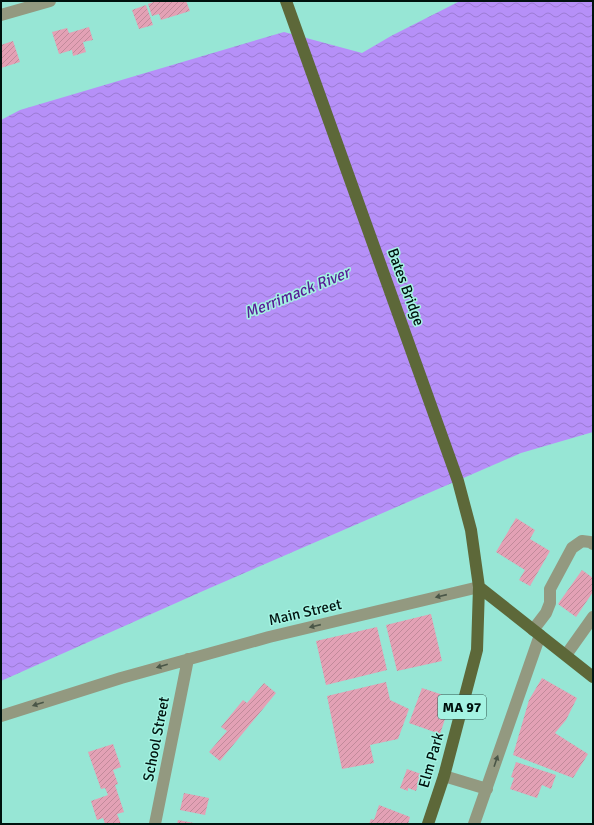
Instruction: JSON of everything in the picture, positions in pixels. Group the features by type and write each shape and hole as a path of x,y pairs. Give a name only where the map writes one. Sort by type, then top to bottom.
{"main road":[{"name":"Bates Bridge","path":"286,2 458,481 471,530 479,587"},
{"path":"479,587 593,677"},
{"name":"Elm Park","path":"428,824 444,776 478,650 479,587"}],"street":[{"path":"1,15 50,1"},
{"path":"474,824 487,789 537,632 550,603 550,590 572,548 582,541 593,544"},
{"name":"Main Street","path":"1,716 114,680 269,636 479,587"},
{"path":"566,655 593,617"},
{"name":"School Street","path":"155,824 188,659"},
{"path":"444,776 487,789"}],"water":[{"name":"Merrimack River","path":"460,1 593,1 593,432 521,453 203,591 1,681 1,120 20,110 284,32 362,53 391,36"}],"building":[{"path":"156,1 186,1 190,11 161,20 159,14 152,16 148,4"},
{"path":"146,5 153,25 139,29 132,10"},
{"path":"89,27 93,40 83,42 86,52 73,56 72,50 59,54 52,32 67,28 69,33"},
{"path":"13,41 20,62 1,68 1,45"},
{"path":"516,518 535,530 530,539 550,551 530,586 519,580 525,570 496,552"},
{"path":"582,570 593,578 593,592 576,617 558,604"},
{"path":"431,614 442,661 397,671 386,625"},
{"path":"377,627 387,670 326,685 316,641"},
{"path":"542,678 577,698 566,720 555,733 588,754 573,778 513,755 529,700"},
{"path":"386,682 390,700 409,709 398,739 370,745 374,763 342,769 327,696"},
{"path":"264,683 276,693 220,761 209,752 227,731 221,727 243,700 247,703"},
{"path":"422,688 452,698 440,734 409,723"},
{"path":"113,744 121,767 113,770 118,784 115,785 124,812 117,814 121,824 105,824 103,818 97,820 91,801 108,795 105,788 101,789 88,752"},
{"path":"516,762 556,775 551,789 542,785 537,798 510,789 514,778 511,777"},
{"path":"407,769 421,774 416,791 408,788 408,791 400,788"},
{"path":"184,793 209,798 205,815 180,810"},
{"path":"379,805 410,817 408,824 369,824 371,819 374,820"},
{"path":"178,820 194,823 194,824 177,824"}]}
